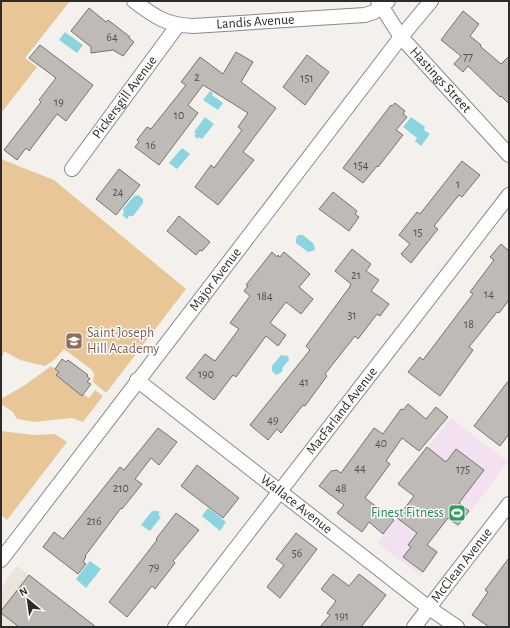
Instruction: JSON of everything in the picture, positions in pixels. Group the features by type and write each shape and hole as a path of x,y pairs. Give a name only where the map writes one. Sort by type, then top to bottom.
{"street":[{"name":"Landis Avenue","path":"134,1 155,17 178,25 193,26 353,17 374,12 382,3"},
{"name":"Major Avenue","path":"1,560 137,380 401,37 431,1"},
{"name":"Hastings Street","path":"382,3 401,37 509,155"},
{"name":"Pickersgill Avenue","path":"72,169 178,25"},
{"name":"MacFarland Avenue","path":"176,627 509,194"},
{"name":"Wallace Avenue","path":"137,380 429,608 457,627"},
{"name":"McClean Avenue","path":"414,627 509,504"}],"shaded area":[{"path":"1,1 70,1 25,58 37,67 1,113"},
{"name":"Saint Joseph Hill Academy","path":"1,159 54,180 186,289 106,393 93,382 94,374 91,369 64,349 54,360 45,366 20,360 4,351 1,360"},
{"path":"51,366 59,372 56,375 82,395 83,394 89,398 95,390 103,396 83,422 72,418 35,422 17,419 13,412 1,404 1,399 25,385"},
{"path":"451,418 508,462 458,528 399,483"},
{"path":"1,431 34,435 55,434 67,442 7,520 1,515"},
{"path":"397,519 439,552 421,576 377,543"},
{"path":"17,566 96,627 1,627 1,588"}],"water":[{"path":"65,32 83,45 77,53 59,40"},
{"path":"210,91 213,93 212,95 223,103 218,110 203,100"},
{"path":"205,117 214,124 202,139 199,137 198,139 194,136 196,134 194,132"},
{"path":"411,117 425,127 424,130 430,134 421,146 415,141 417,138 403,127"},
{"path":"182,148 190,154 177,169 169,163"},
{"path":"138,195 143,199 143,203 133,216 129,216 127,219 122,215 124,213 123,209 134,196"},
{"path":"298,235 303,235 314,244 315,250 308,252 296,243"},
{"path":"281,355 288,356 289,360 283,367 282,372 276,375 272,371 272,366"},
{"path":"208,508 226,522 220,531 202,516"},
{"path":"152,511 159,511 159,516 161,517 150,531 141,525"},
{"path":"90,561 101,569 86,588 76,579"}],"building":[{"path":"89,8 106,22 108,20 130,37 129,38 134,42 123,56 113,50 91,53 91,47 71,31"},
{"path":"463,11 479,24 470,36 481,45 480,46 501,64 509,56 509,104 468,66 463,72 454,64 461,56 441,40"},
{"path":"40,45 93,85 66,121 57,114 29,151 26,148 17,160 4,150 41,102 39,100 56,78 29,58"},
{"path":"236,52 253,62 241,82 276,108 243,152 254,160 218,205 195,187 211,165 214,168 242,130 238,127 248,113 203,85 188,105 198,113 159,165 135,147 139,142 137,140 147,127 151,129 186,85 181,82 200,57 223,74"},
{"path":"307,55 329,72 305,105 283,87"},
{"path":"395,103 405,111 403,114 407,117 396,130 403,135 378,167 377,166 363,183 343,168 391,105 392,106"},
{"path":"462,161 480,175 462,197 459,195 434,226 438,229 411,263 401,254 410,244 399,235 417,212 420,214"},
{"path":"119,169 140,185 116,215 96,199"},
{"path":"333,192 357,211 355,214 359,217 349,231 319,209"},
{"path":"179,216 210,242 196,255 167,231"},
{"path":"501,244 509,251 509,300 499,313 497,312 469,347 473,350 440,396 408,372 420,357 423,360 473,294 470,292 494,260 490,257"},
{"path":"352,249 371,264 366,271 379,280 371,291 389,304 380,316 377,314 358,339 355,336 325,374 327,376 305,406 303,405 281,433 277,429 268,440 250,425 310,350 306,346 349,288 351,284 335,271"},
{"path":"272,252 277,257 278,255 280,257 284,252 310,274 299,287 313,299 301,314 286,302 270,323 286,335 278,346 266,336 236,377 233,375 214,400 186,378 205,354 215,361 239,329 230,323 250,296 244,291 248,286 246,285"},
{"path":"62,359 66,362 68,360 88,375 87,376 90,379 87,382 91,384 82,396 56,375 59,372 55,369"},
{"path":"509,380 509,434 500,446 474,426"},
{"path":"408,404 426,419 436,407 448,417 419,451 402,438 386,461 390,464 365,498 394,520 383,534 369,522 362,532 337,513 344,505 319,486 331,471 337,470 341,473 374,428 383,434 401,409 403,410"},
{"path":"158,428 177,442 159,465 151,458 135,479 142,484 122,509 121,508 85,556 86,557 83,562 86,564 78,574 43,547 54,532 63,539 120,467 124,470"},
{"path":"427,447 446,462 456,449 484,470 459,503 469,511 458,525 448,518 427,545 437,552 423,572 403,557 411,547 408,545 417,533 397,518 414,496 398,484"},
{"path":"197,465 239,498 223,518 181,486"},
{"path":"176,513 199,530 173,561 175,563 155,589 152,586 127,617 109,602"},
{"path":"296,533 317,549 280,598 267,587 284,565 276,559"},
{"path":"509,558 509,627 489,627 472,615 488,592 485,590"},
{"path":"333,574 349,586 359,574 386,595 361,627 320,627 330,615 327,613 336,601 321,589"},
{"path":"29,575 96,627 19,627 1,613 1,611"}],"place":[{"name":"Saint Joseph Hill Academy","path":"74,341"},
{"name":"Finest Fitness","path":"457,513"}]}
